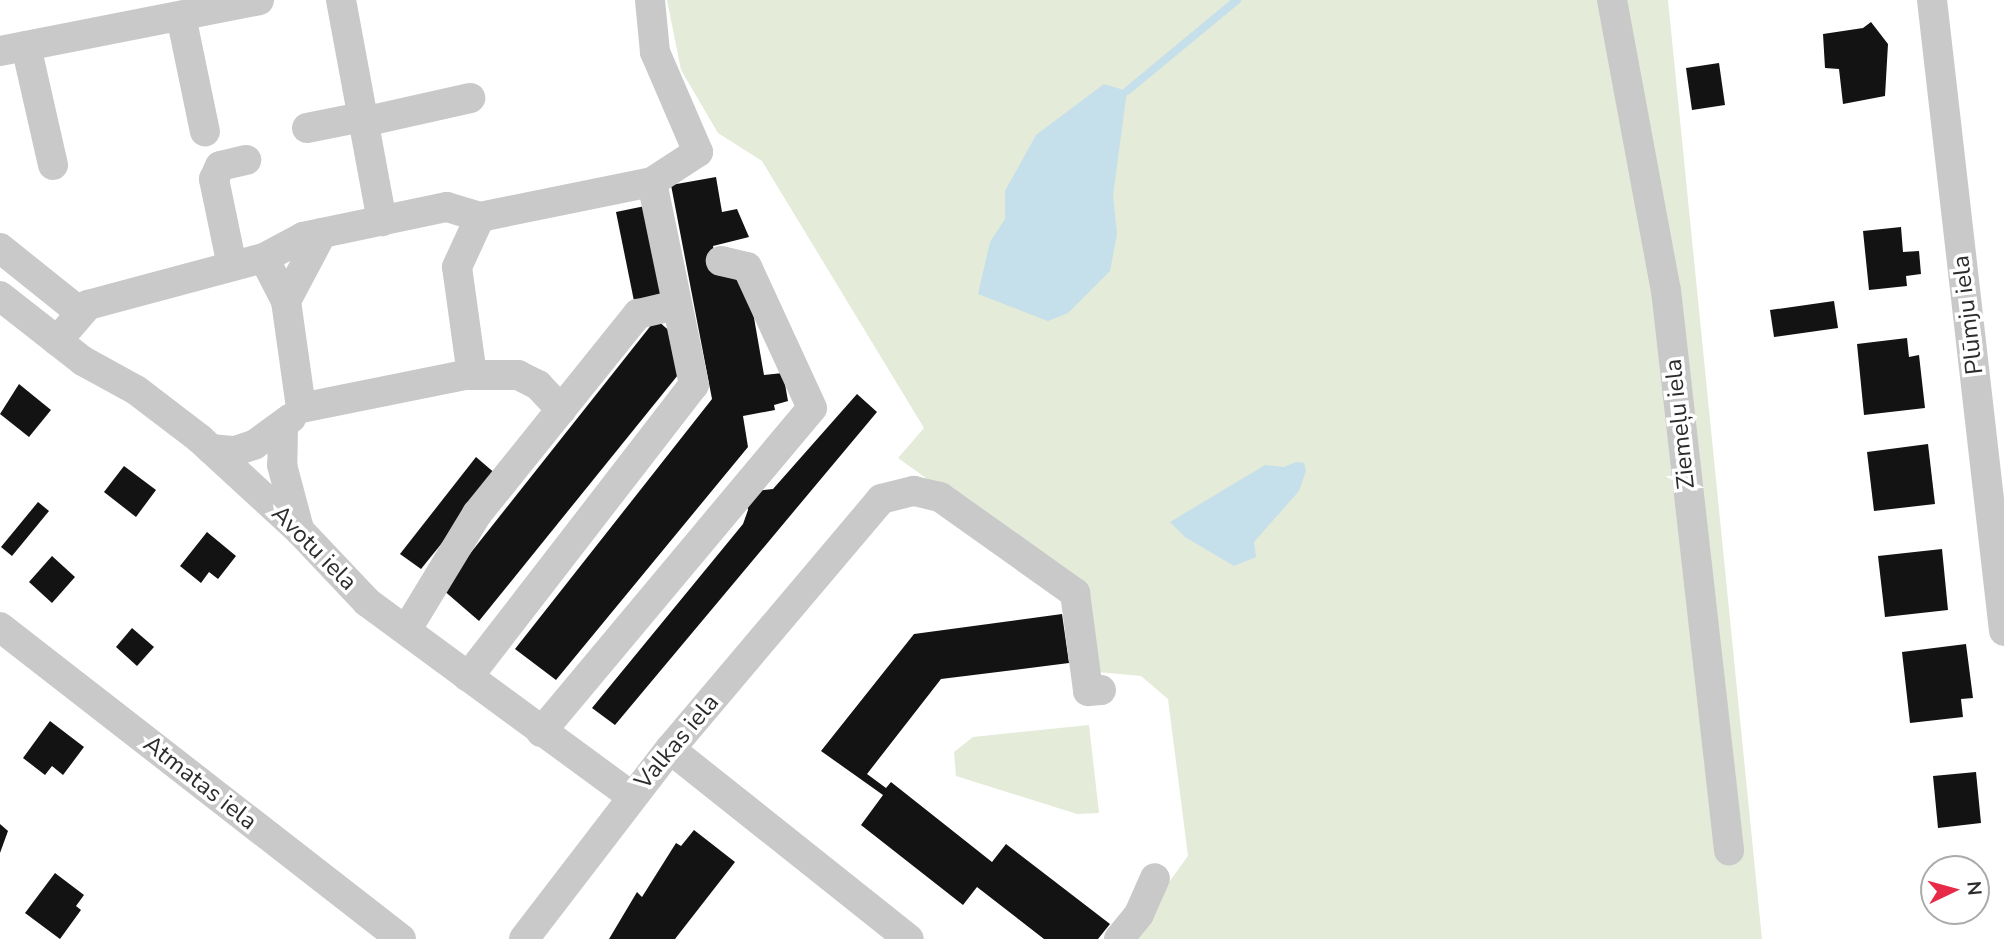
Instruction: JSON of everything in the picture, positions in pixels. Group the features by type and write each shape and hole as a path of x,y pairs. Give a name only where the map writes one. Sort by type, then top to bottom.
{"street":[{"path":"53,165 13,49 259,0"},
{"path":"341,0 382,221"},
{"path":"57,341 88,304 264,258 303,237 447,207 480,217 652,182 698,152 655,52 650,0"},
{"name":"Ziemeļu iela","path":"1612,0 1666,290 1729,850"},
{"name":"Plūmju iela","path":"1932,0 2004,631"},
{"path":"181,16 205,132"},
{"path":"307,128 470,98"},
{"path":"232,266 214,179 220,166 246,160"},
{"path":"468,677 694,385 652,182"},
{"path":"472,375 456,274 480,217"},
{"path":"286,301 322,233"},
{"path":"0,248 80,312"},
{"path":"264,258 286,301 292,417 282,465 299,530"},
{"path":"541,732 812,408 747,267 721,261"},
{"name":"Avotu iela","path":"3,305 136,390 211,449 299,530 367,602 632,797"},
{"path":"407,629 477,514 638,314 676,305"},
{"path":"211,449 235,451 254,445 292,417 472,375 518,374 538,384 561,410"},
{"name":"Valkas iela","path":"524,939 670,750 881,499 914,491 940,497 1075,593 1088,691 1101,690"},
{"name":"Atmatas iela","path":"0,627 401,939"},
{"path":"670,750 900,936"},
{"path":"1119,939 1139,914 1155,878"}],"green space":[{"path":"667,0 1668,0 1762,939 1128,939 1188,856 1168,699 1141,676 1098,672 1087,593 898,458 924,428 762,161 718,133 681,70"},
{"path":"1089,725 1099,813 1077,814 956,776 954,752 973,737"}],"water":[{"path":"1104,84 1127,91 1113,195 1117,234 1110,271 1068,313 1048,321 978,294 990,242 1005,219 1005,191 1036,135"},
{"path":"1296,462 1304,463 1306,471 1299,491 1254,542 1256,557 1234,566 1185,537 1170,522 1265,465 1284,467"}],"building":[{"path":"1871,22 1888,44 1885,96 1843,104 1839,69 1825,68 1823,34 1863,28"},
{"path":"1719,63 1725,105 1692,110 1686,68"},
{"path":"716,177 722,212 737,209 749,237 713,246 717,268 746,272 764,375 783,373 788,401 774,405 775,410 743,416 748,447 556,680 515,649 712,399 671,185"},
{"path":"645,206 663,294 634,301 616,212"},
{"path":"1901,227 1903,252 1919,251 1921,274 1906,276 1907,286 1869,290 1863,231"},
{"path":"1834,301 1838,328 1774,337 1770,310"},
{"path":"656,319 675,336 682,370 479,621 442,589"},
{"path":"1907,338 1909,357 1919,355 1925,408 1864,415 1857,344"},
{"path":"19,384 51,410 29,437 0,414"},
{"path":"857,394 877,412 615,725 592,708 743,524 748,510 746,492 773,489"},
{"path":"1928,444 1935,504 1874,511 1867,452"},
{"path":"476,457 497,475 421,569 400,554"},
{"path":"124,466 156,490 136,517 104,492"},
{"path":"38,502 49,511 12,556 1,547"},
{"path":"207,532 236,556 218,579 209,572 201,583 180,566"},
{"path":"1942,549 1948,610 1885,617 1878,556"},
{"path":"52,556 75,577 52,603 29,582"},
{"path":"1062,614 1069,663 941,679 867,774 886,788 891,782 992,862 1006,844 1110,924 1098,939 1044,939 977,887 963,905 861,825 883,795 821,751 914,634"},
{"path":"132,628 154,647 137,666 116,647"},
{"path":"1966,644 1973,698 1961,699 1963,717 1910,723 1902,652"},
{"path":"50,721 84,747 63,775 52,766 45,775 23,758"},
{"path":"1976,772 1981,823 1938,828 1933,776"},
{"path":"0,824 8,831 0,853"},
{"path":"694,830 735,862 675,939 609,939 637,892 642,897 676,843 681,846"},
{"path":"55,873 84,895 76,906 81,910 60,939 25,913"}],"waterway":[{"path":"1127,91 1237,0"}]}
